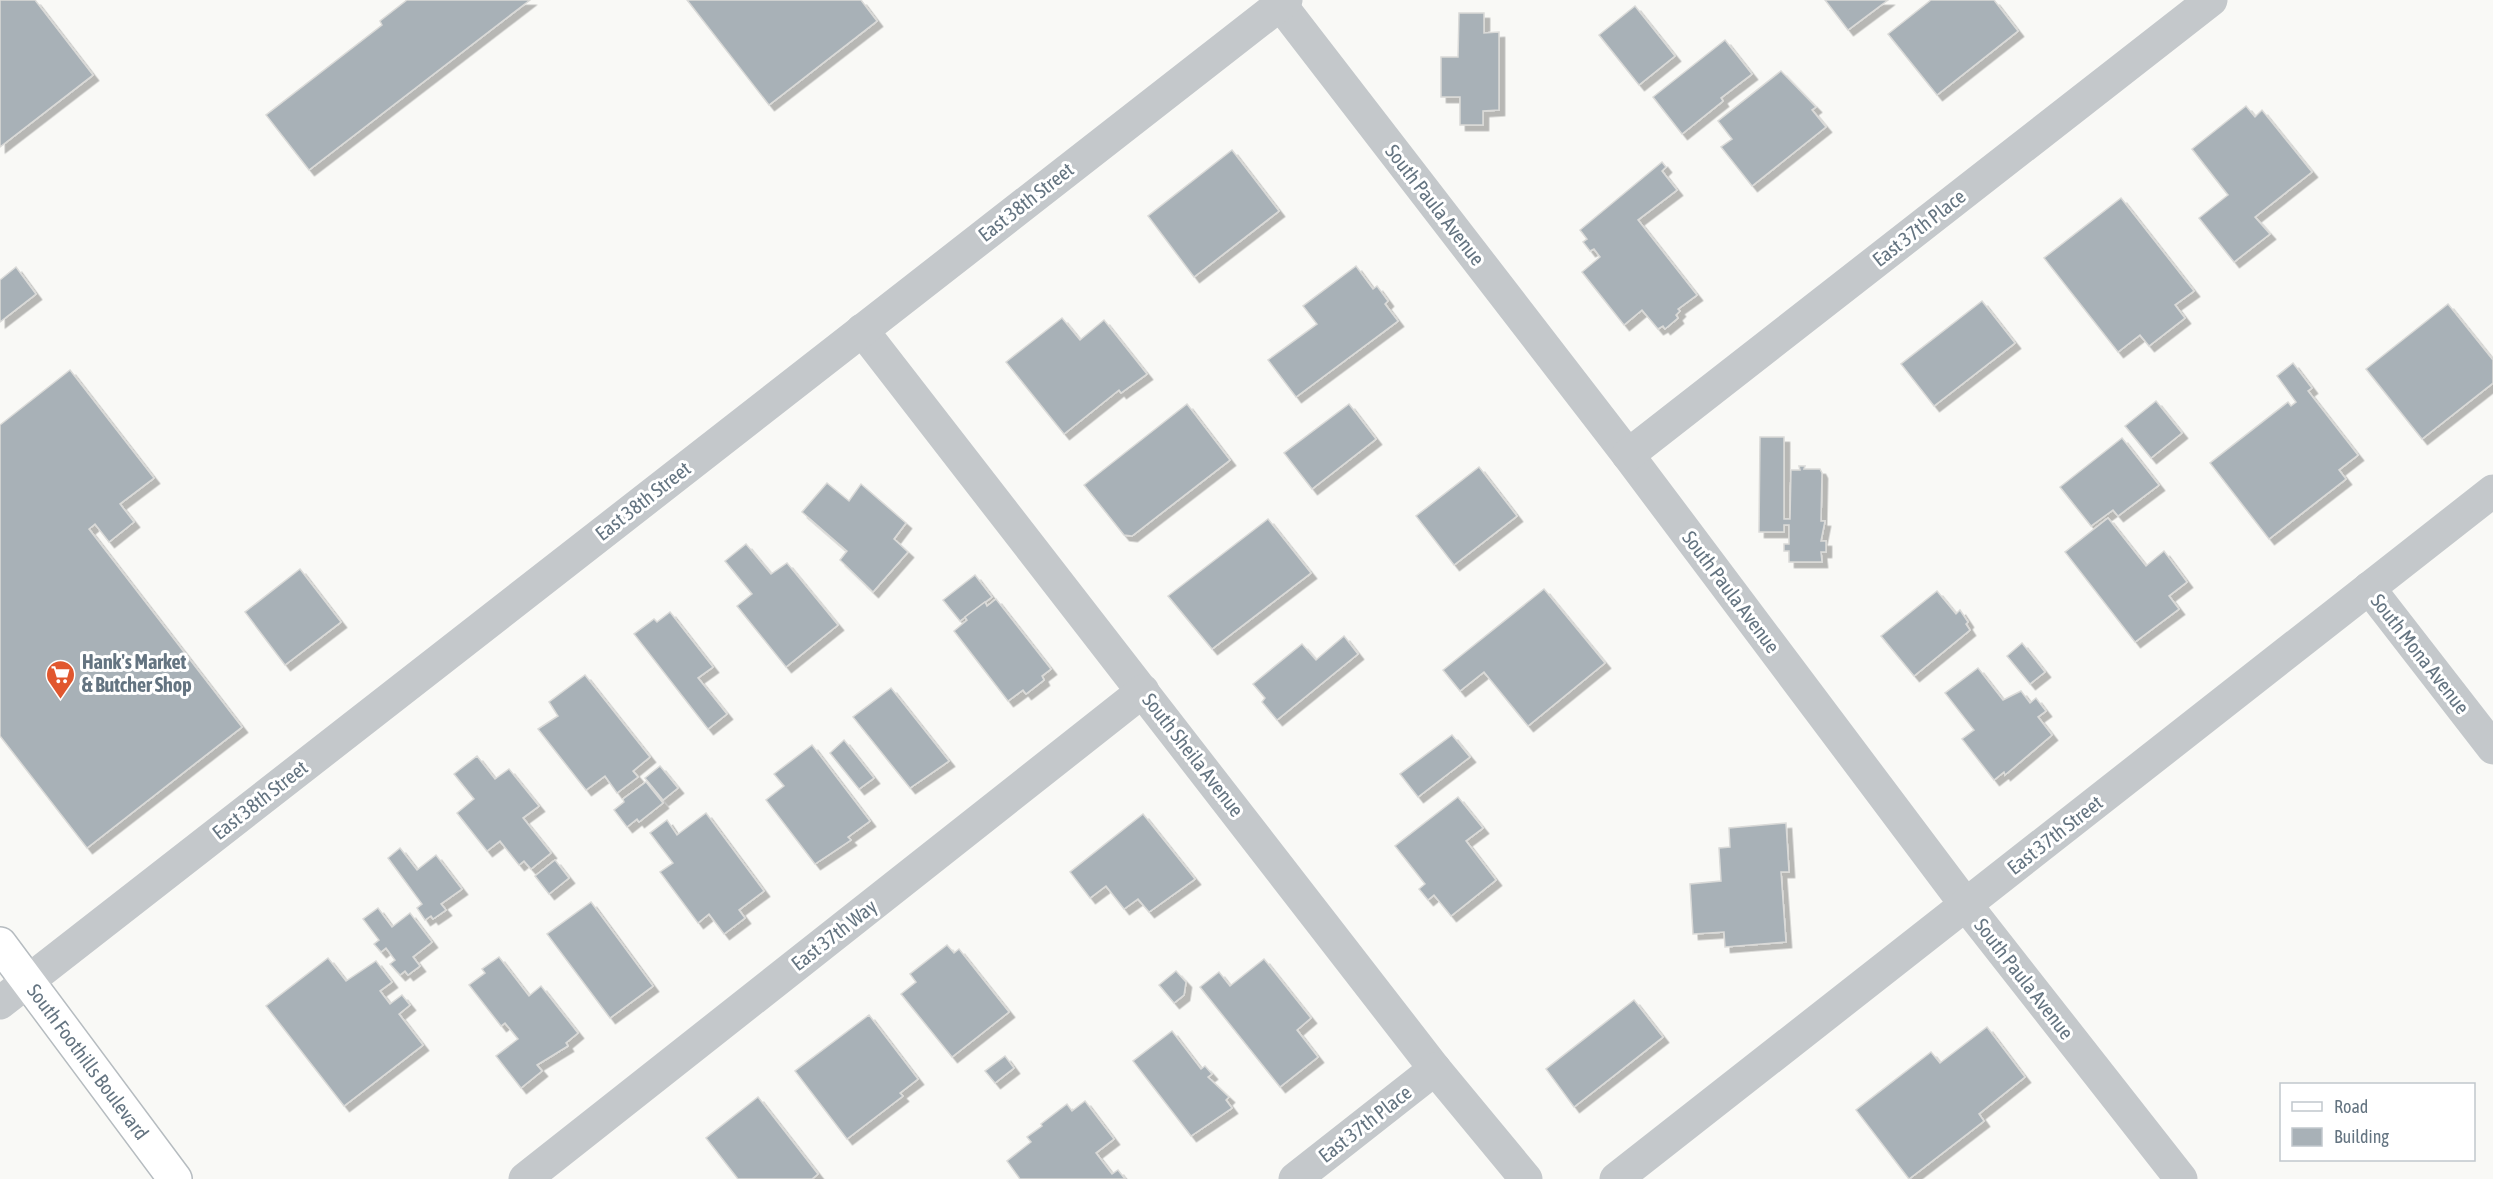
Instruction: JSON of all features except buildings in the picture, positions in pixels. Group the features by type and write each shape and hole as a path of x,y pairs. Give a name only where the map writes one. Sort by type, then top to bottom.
{"main road":[{"name":"South Foothills Boulevard","path":"0,944 175,1179"}],"street":[{"name":"East 37th Place","path":"1628,455 2211,0"},
{"name":"South Paula Avenue","path":"1283,2 1628,455 1966,905 2181,1179"},
{"name":"East 38th Street","path":"0,1003 1283,2"},
{"name":"South Sheila Avenue","path":"862,330 1435,1069 1526,1179"},
{"name":"East 37th Street","path":"1616,1179 2493,491"},
{"name":"South Mona Avenue","path":"2369,588 2493,748"},
{"name":"East 37th Way","path":"525,1179 1143,691"},
{"name":"East 37th Place","path":"1295,1179 1435,1069"}],"place":[{"name":"Hank's Market & Butcher Shop","path":"61,700"}]}
